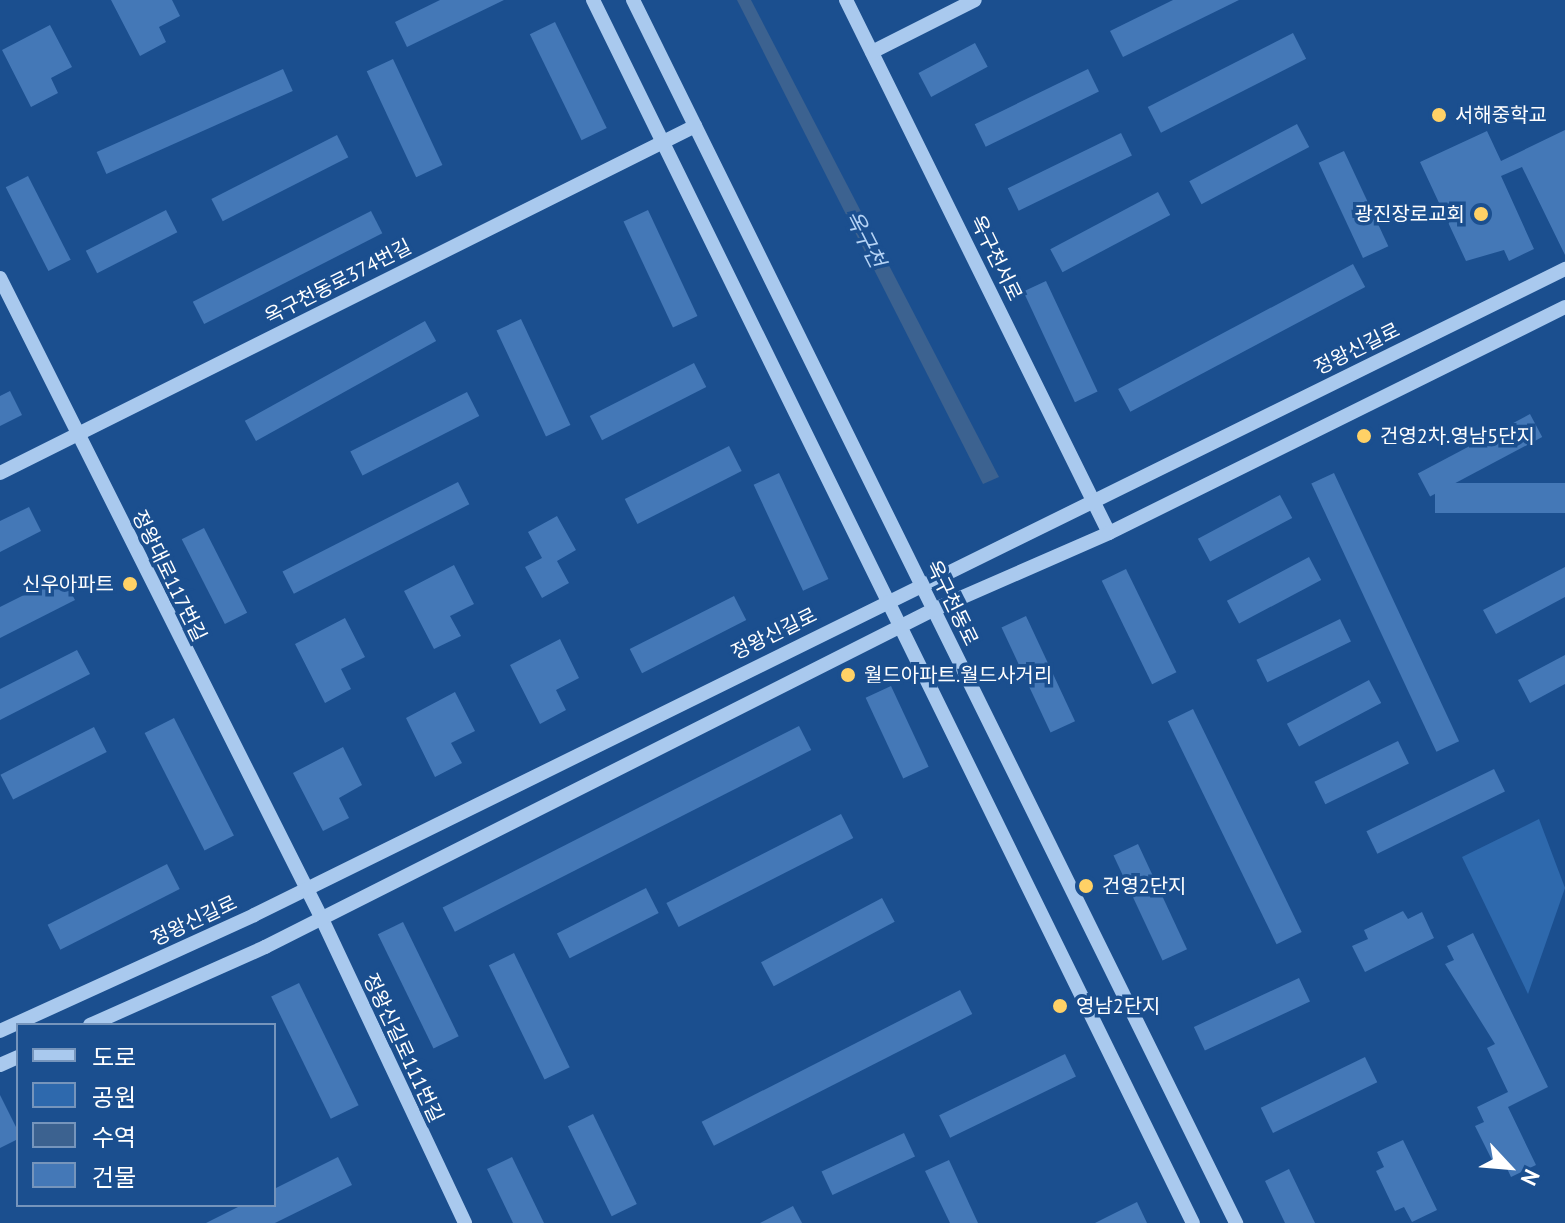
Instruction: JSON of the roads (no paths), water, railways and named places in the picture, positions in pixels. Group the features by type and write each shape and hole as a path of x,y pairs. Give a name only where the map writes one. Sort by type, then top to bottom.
{"street":[{"path":"593,0 1193,1223"},
{"name":"옥구천동로","path":"633,0 1236,1223"},
{"name":"옥구천서로","path":"846,0 1109,533"},
{"path":"872,52 975,0"},
{"name":"옥구천동로374번길","path":"0,473 695,126"},
{"name":"정왕신길로","path":"17,1023 304,890 1565,269"},
{"name":"정왕대로117번길","path":"0,278 304,890"},
{"path":"94,1023 322,919 933,610 1109,533 1565,307"},
{"name":"정왕신길로111번길","path":"304,890 322,919 465,1223"}],"water":[{"name":"옥구천","path":"737,0 751,0 999,477 983,484"}],"place":[{"name":"서해중학교","path":"1439,115"},
{"name":"광진장로교회","path":"1481,214"},
{"name":"건영2차.영남5단지","path":"1364,436"},
{"name":"신우아파트","path":"130,584"},
{"name":"월드아파트.월드사거리","path":"848,675"},
{"name":"건영2단지","path":"1086,886"},
{"name":"영남2단지","path":"1060,1006"}]}
